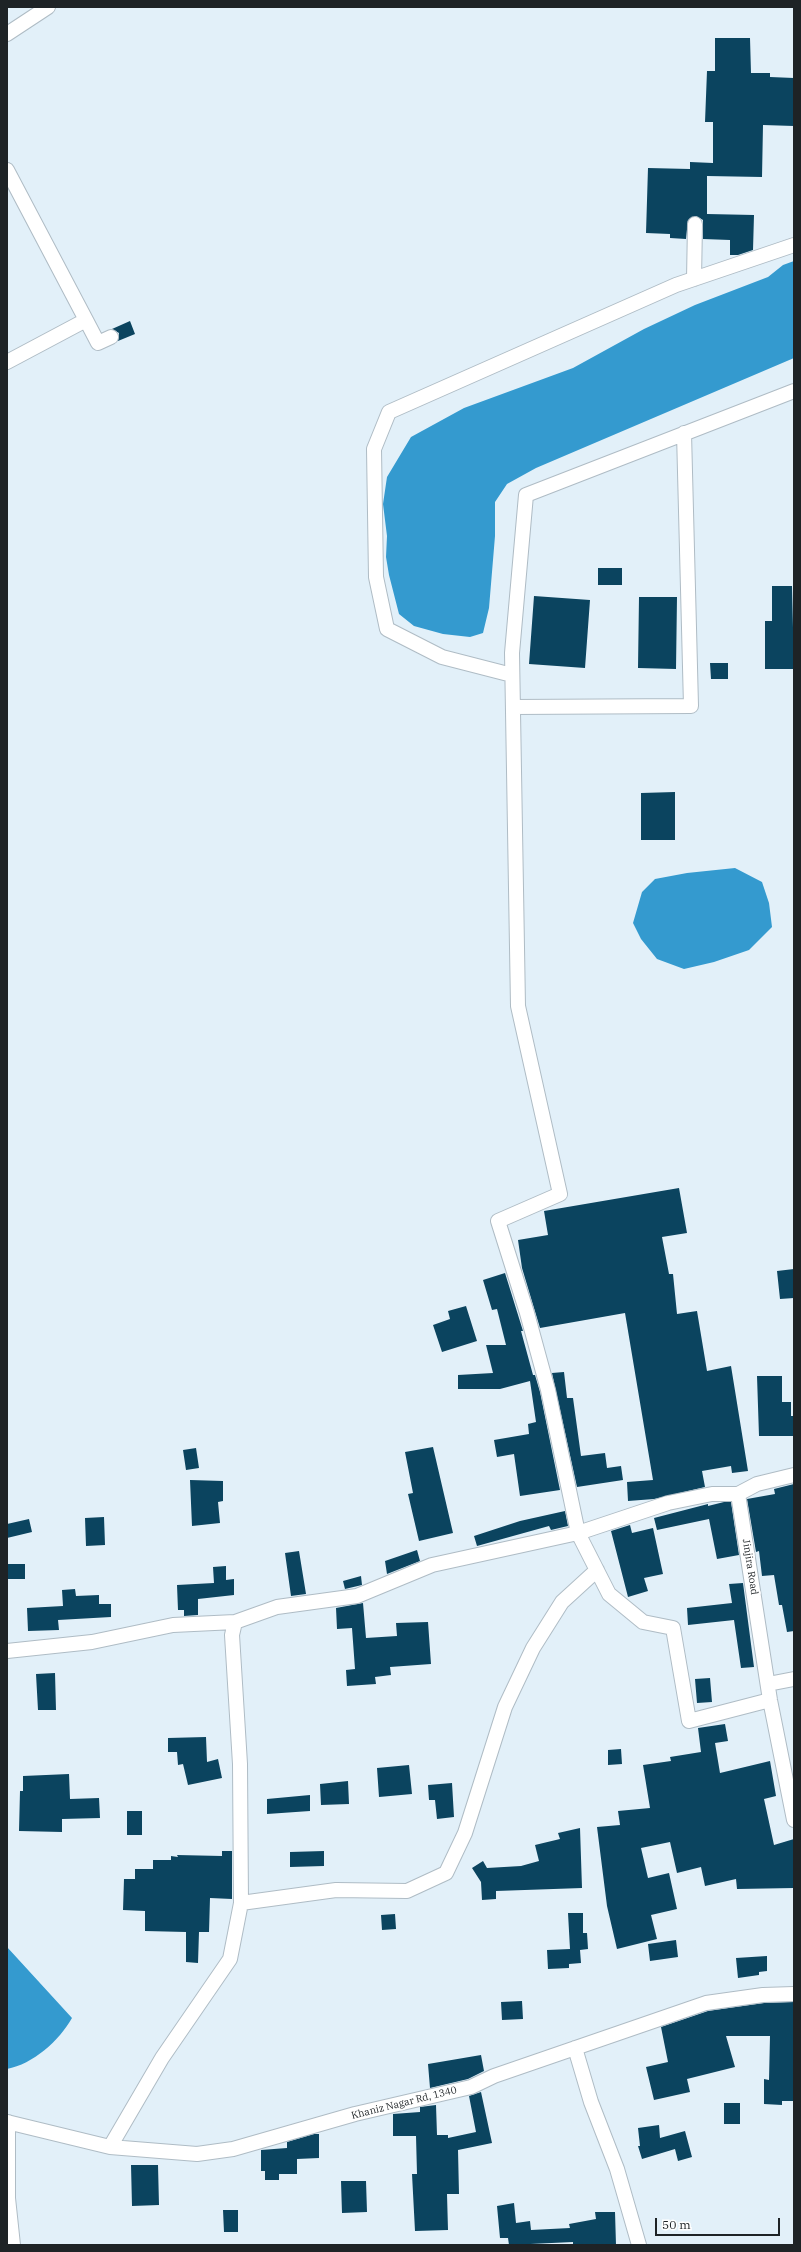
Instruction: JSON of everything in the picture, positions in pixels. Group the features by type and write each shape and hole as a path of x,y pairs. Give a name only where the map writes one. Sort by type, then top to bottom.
{"street":[{"path":"7,34 48,7"},
{"path":"7,170 98,343 112,337"},
{"path":"694,278 695,224"},
{"path":"512,675 442,657 387,629 376,577 374,449 389,412 676,285 794,244"},
{"path":"7,362 86,320"},
{"path":"770,1700 689,1720 673,1628 643,1622 609,1594 578,1533 548,1390 527,1313 498,1221 560,1194 518,1006 512,653 526,495 794,391"},
{"path":"513,707 691,706 684,433"},
{"path":"7,1651 92,1642 173,1625 235,1622 277,1607 357,1596 432,1565 578,1533 668,1503 712,1494 738,1494 757,1484 794,1475"},
{"name":"Jinjira Road","path":"738,1494 770,1700 792,1795 794,1820"},
{"path":"241,1903 336,1890 406,1891 446,1873 465,1833 505,1708 533,1648 562,1602 597,1570"},
{"path":"110,2147 162,2058 230,1959 241,1903 240,1764 232,1635 235,1622"},
{"path":"768,1684 794,1679"},
{"name":"Khaniz Nagar Rd, 1340","path":"7,2122 110,2147 197,2154 233,2150 355,2114 471,2087 494,2076 706,2003 763,1995 794,1994"},
{"path":"575,2048 591,2102 617,2169 639,2245"},
{"path":"7,2122 8,2198 13,2245"}],"water":[{"path":"794,261 794,358 536,468 507,484 495,502 495,536 489,608 483,633 470,637 443,634 414,626 399,614 386,557 387,536 383,504 387,477 411,437 464,408 573,368 644,329 695,305 768,277 783,265"},
{"path":"735,868 762,882 769,903 772,927 749,950 714,962 684,969 657,959 641,939 633,923 642,892 655,879 687,873"},
{"path":"7,1947 72,2018 67,2027 53,2043 36,2057 7,2069"}],"building":[{"path":"715,38 750,38 751,73 770,73 770,77 794,78 794,126 763,125 762,177 707,176 707,214 754,215 753,250 738,255 730,255 730,240 703,239 703,220 696,216 688,220 686,239 670,238 670,234 646,233 648,168 690,169 690,162 713,163 713,122 705,122 707,71 715,71"},
{"path":"130,321 135,334 118,341 119,333 112,329"},
{"path":"598,568 622,568 622,585 598,585"},
{"path":"772,586 792,586 794,669 765,669 765,621 772,621"},
{"path":"534,596 590,600 585,668 529,664"},
{"path":"639,597 677,597 676,669 638,668"},
{"path":"710,663 728,663 728,679 711,679"},
{"path":"675,792 675,840 641,840 641,793"},
{"path":"679,1188 687,1233 662,1237 669,1274 673,1274 677,1314 697,1311 707,1371 731,1366 748,1471 732,1473 731,1466 702,1471 705,1487 654,1499 628,1501 627,1482 653,1480 625,1313 540,1328 522,1268 518,1240 548,1235 544,1211"},
{"path":"794,1269 794,1298 780,1299 777,1271"},
{"path":"505,1273 523,1331 521,1331 533,1375 535,1375 540,1392 560,1490 520,1496 514,1454 497,1457 494,1440 529,1434 528,1424 536,1422 530,1381 500,1389 458,1389 458,1375 493,1373 486,1345 506,1345 497,1309 492,1310 483,1280"},
{"path":"466,1306 477,1341 442,1352 433,1325 450,1319 448,1311"},
{"path":"564,1372 567,1398 573,1398 581,1456 605,1453 607,1468 621,1466 623,1480 577,1487 552,1373"},
{"path":"757,1376 782,1376 782,1402 791,1402 791,1416 794,1416 794,1436 759,1436"},
{"path":"433,1447 453,1533 419,1541 408,1494 413,1493 405,1452"},
{"path":"196,1448 199,1468 186,1470 183,1450"},
{"path":"190,1480 223,1481 223,1501 218,1502 220,1523 192,1526"},
{"path":"794,1484 794,1631 787,1632 782,1605 779,1605 774,1575 762,1576 759,1551 756,1552 747,1499 775,1494 774,1489"},
{"path":"731,1502 739,1555 717,1559 709,1519 657,1530 654,1518 708,1504 708,1506"},
{"path":"565,1511 568,1526 551,1530 549,1526 477,1546 474,1536 520,1521"},
{"path":"104,1517 105,1545 86,1546 85,1518"},
{"path":"29,1519 32,1532 7,1538 7,1524"},
{"path":"630,1525 632,1533 653,1528 663,1574 644,1578 648,1591 628,1597 611,1531"},
{"path":"417,1550 420,1561 387,1574 385,1561"},
{"path":"299,1551 306,1594 291,1596 285,1553"},
{"path":"8,1564 25,1564 25,1579 8,1579"},
{"path":"226,1566 226,1580 234,1579 234,1595 198,1599 198,1615 184,1616 184,1610 178,1610 177,1585 214,1583 213,1567"},
{"path":"361,1576 362,1585 345,1589 343,1581"},
{"path":"743,1583 754,1667 741,1668 734,1620 688,1625 687,1608 732,1603 729,1584"},
{"path":"75,1589 76,1596 99,1595 99,1604 111,1604 111,1617 58,1620 59,1630 28,1631 27,1608 63,1606 62,1590"},
{"path":"363,1603 366,1638 397,1636 396,1623 428,1622 431,1664 390,1667 391,1675 375,1677 376,1684 347,1686 346,1670 355,1669 352,1628 337,1629 336,1608"},
{"path":"55,1673 56,1710 38,1710 36,1674"},
{"path":"710,1678 712,1702 697,1703 695,1679"},
{"path":"725,1724 728,1741 715,1743 720,1773 770,1761 776,1796 764,1799 774,1845 794,1839 794,1888 737,1889 736,1879 705,1886 701,1867 677,1873 670,1842 641,1848 648,1878 669,1873 677,1909 651,1915 657,1939 617,1949 607,1906 597,1827 620,1825 618,1811 650,1808 643,1765 671,1761 670,1757 701,1752 698,1728"},
{"path":"206,1737 207,1762 218,1759 222,1778 188,1785 183,1764 178,1765 177,1752 168,1752 168,1738"},
{"path":"621,1749 622,1764 608,1765 608,1750"},
{"path":"409,1765 412,1794 379,1797 377,1768"},
{"path":"69,1774 70,1799 99,1798 100,1818 62,1819 62,1832 19,1831 20,1791 23,1791 23,1776"},
{"path":"348,1781 349,1804 321,1805 320,1784"},
{"path":"452,1783 454,1817 437,1819 435,1800 429,1800 428,1785"},
{"path":"310,1795 310,1811 267,1814 267,1799"},
{"path":"127,1811 142,1811 142,1835 127,1835"},
{"path":"580,1828 582,1888 496,1891 496,1899 482,1900 481,1882 472,1868 483,1861 487,1868 521,1866 539,1861 535,1845 560,1839 558,1833"},
{"path":"222,1851 232,1851 232,1899 210,1898 209,1932 199,1932 198,1963 186,1962 186,1932 145,1931 145,1911 123,1910 124,1879 135,1879 135,1869 153,1869 153,1860 171,1860 171,1856 178,1857 177,1855 222,1856"},
{"path":"324,1851 324,1866 290,1867 290,1852"},
{"path":"568,1913 583,1913 583,1933 587,1933 588,1949 580,1950 581,1963 569,1964 569,1968 548,1969 547,1950 570,1949"},
{"path":"395,1914 396,1929 382,1930 381,1915"},
{"path":"676,1940 678,1957 650,1961 648,1944"},
{"path":"767,1956 767,1971 759,1972 759,1975 738,1978 736,1958"},
{"path":"522,2001 523,2019 502,2020 501,2002"},
{"path":"794,2002 793,2101 782,2101 782,2105 764,2104 764,2079 769,2080 770,2036 726,2036 735,2067 687,2079 690,2092 654,2100 646,2067 668,2062 661,2027 708,2011 764,2003"},
{"path":"481,2055 484,2071 468,2079 430,2088 428,2064"},
{"path":"481,2092 492,2143 458,2150 459,2194 447,2194 448,2230 415,2231 412,2174 417,2174 416,2136 393,2136 393,2114 420,2112 420,2107 436,2105 437,2135 448,2135 448,2138 476,2132 469,2096"},
{"path":"724,2103 740,2103 740,2124 724,2124"},
{"path":"659,2125 660,2138 685,2131 692,2157 678,2161 675,2149 642,2159 638,2146 640,2146 638,2128"},
{"path":"314,2134 319,2134 319,2158 297,2159 297,2174 279,2174 279,2180 265,2180 265,2171 261,2171 261,2150 287,2148 287,2142"},
{"path":"131,2165 158,2165 159,2205 132,2206"},
{"path":"341,2181 366,2181 367,2212 342,2213"},
{"path":"514,2203 516,2223 530,2221 531,2230 570,2228 569,2224 596,2219 595,2212 615,2212 616,2245 573,2245 573,2242 509,2245 508,2238 500,2238 497,2206"},
{"path":"223,2210 238,2210 238,2232 224,2232"}]}
